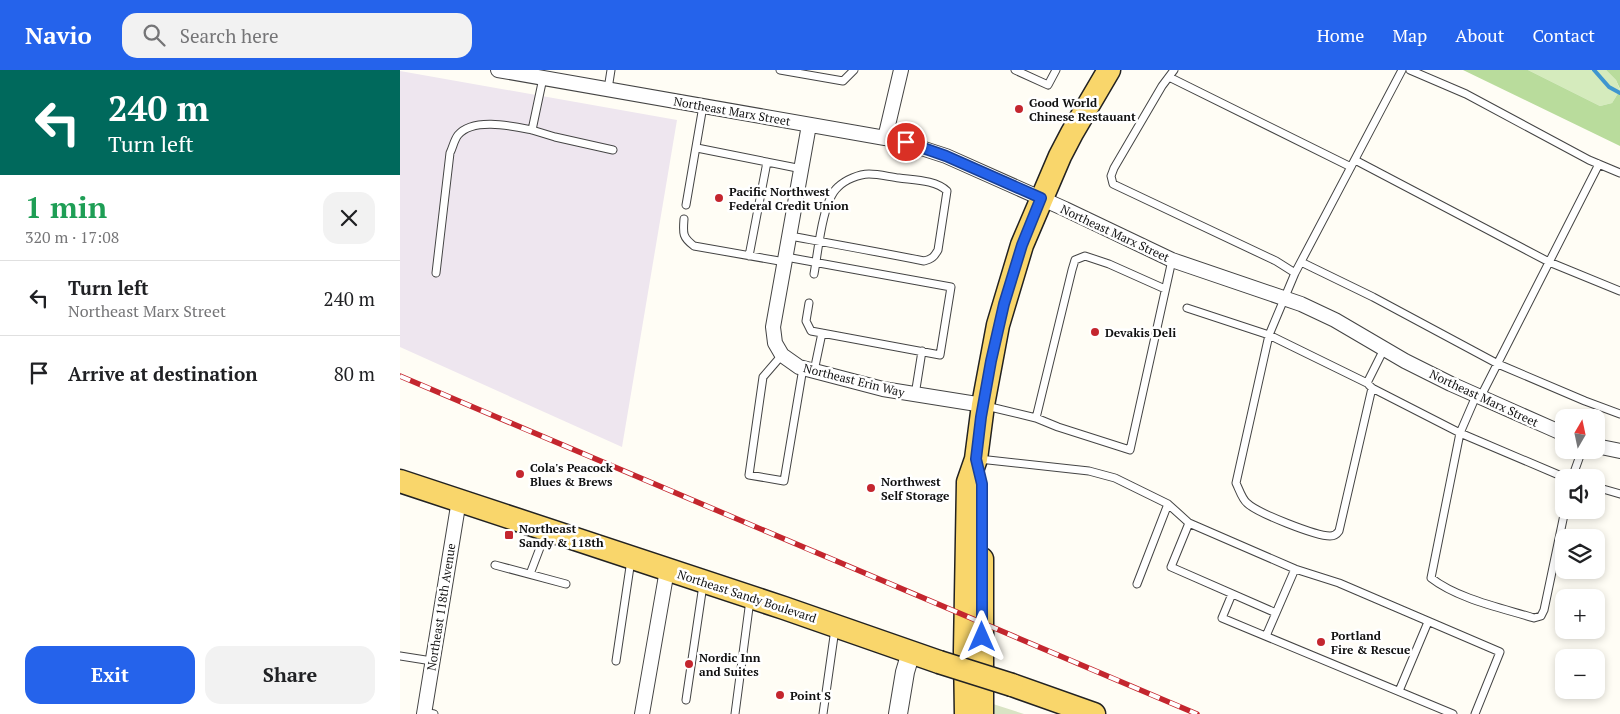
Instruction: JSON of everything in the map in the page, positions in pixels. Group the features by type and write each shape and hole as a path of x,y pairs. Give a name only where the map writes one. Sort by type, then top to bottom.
{"main road":[{"path":"966,714 965,651 968,482 976,459 994,344 1006,296 1022,245 1041,198 1072,133 1109,70"},
{"path":"976,459 982,484 982,714"},
{"name":"Northeast Sandy Boulevard","path":"400,480 1094,714"}],"street":[{"name":"Northeast Marx Street","path":"498,70 906,142 946,156 1041,198 1172,260 1284,298 1335,320 1421,369 1478,397 1555,430"},
{"path":"885,138 901,70"},
{"path":"782,355 775,343 773,327 809,125"},
{"name":"Northeast Erin Way","path":"782,355 808,369 882,389 983,405"},
{"path":"1605,448 1620,451"},
{"name":"Northeast 118th Avenue","path":"427,713 432,661 458,500"},
{"path":"642,714 667,570"},
{"path":"898,714 905,672 911,652"}],"lane":[{"path":"608,89 611,70"},
{"path":"780,70 843,81 854,70"},
{"path":"1015,70 1048,85 1056,70"},
{"path":"1174,70 1162,86 1114,168 1111,176 1113,184 1276,261 1295,273"},
{"path":"1384,349 1370,385 1340,531 1336,535 1324,535 1288,524 1247,503 1236,483 1268,335 1295,273 1402,70"},
{"path":"1410,70 1466,94 1599,164 1620,173"},
{"path":"1169,77 1351,167"},
{"path":"532,130 543,78"},
{"path":"686,205 703,106"},
{"path":"436,273 450,153 456,136 466,128 490,124 532,130 612,150"},
{"path":"697,148 802,169"},
{"path":"1355,160 1549,262 1620,291"},
{"path":"749,256 767,162"},
{"path":"1563,519 1544,610 1541,616 1534,618 1463,596 1441,586 1431,578 1460,433 1478,397 1498,364 1599,164"},
{"path":"790,236 819,242 924,261 929,260 934,258 938,250 947,191 929,182 869,174 849,180 838,186 829,201 819,242 814,274"},
{"path":"684,219 683,232 685,240 694,246 951,287 940,355 811,331 806,321 809,303"},
{"path":"1036,418 1075,260 1085,256 1109,264 1165,289"},
{"path":"983,405 1036,418 1130,450 1172,260"},
{"path":"1301,262 1373,296 1498,364 1577,398 1620,414"},
{"path":"1187,308 1268,335 1370,385 1460,433 1555,473"},
{"path":"782,355 763,377 749,475 784,481 808,369 822,333"},
{"path":"915,395 922,351"},
{"path":"976,459 1089,471 1115,478 1168,504 1189,523 1295,569 1339,584 1500,652 1475,714"},
{"path":"1605,490 1620,494"},
{"path":"1137,584 1168,504"},
{"path":"1189,523 1171,567 1276,613"},
{"path":"530,574 547,529"},
{"path":"616,661 631,557"},
{"path":"496,565 566,584"},
{"path":"1266,636 1295,569"},
{"path":"686,700 704,582"},
{"path":"1232,594 1222,618 1453,714"},
{"path":"735,714 750,597"},
{"path":"1398,691 1428,622"},
{"path":"823,714 835,626"},
{"path":"400,656 432,661"}],"shaded area":[{"path":"400,71 677,120 622,447 400,347"}],"green space":[{"path":"1463,70 1528,70 1600,106 1612,103 1620,90 1620,146"},
{"path":"1528,70 1606,70 1616,80 1620,90 1612,103 1600,106"},
{"path":"1606,70 1620,70 1620,89 1616,80"},
{"path":"993,704 1024,714 993,714"}],"waterway":[{"path":"1594,70 1609,87 1620,93"}],"railway":[{"path":"400,376 1197,714"}],"place":[{"name":"Good World Chinese Restauant","path":"1019,109"},
{"name":"Pacific Northwest Federal Credit Union","path":"719,198"},
{"name":"Devakis Deli","path":"1095,332"},
{"name":"Cola's Peacock Blues & Brews","path":"520,474"},
{"name":"Northwest Self Storage","path":"871,488"},
{"name":"Northeast Sandy & 118th","path":"509,535"},
{"name":"Portland Fire & Rescue","path":"1321,642"},
{"name":"Nordic Inn and Suites","path":"689,664"},
{"name":"Point S","path":"780,695"}],"route":[{"path":"906,142 946,156 1041,198 1022,245 1008,288 998,325 981,417 976,459 982,484 982,637"}]}
